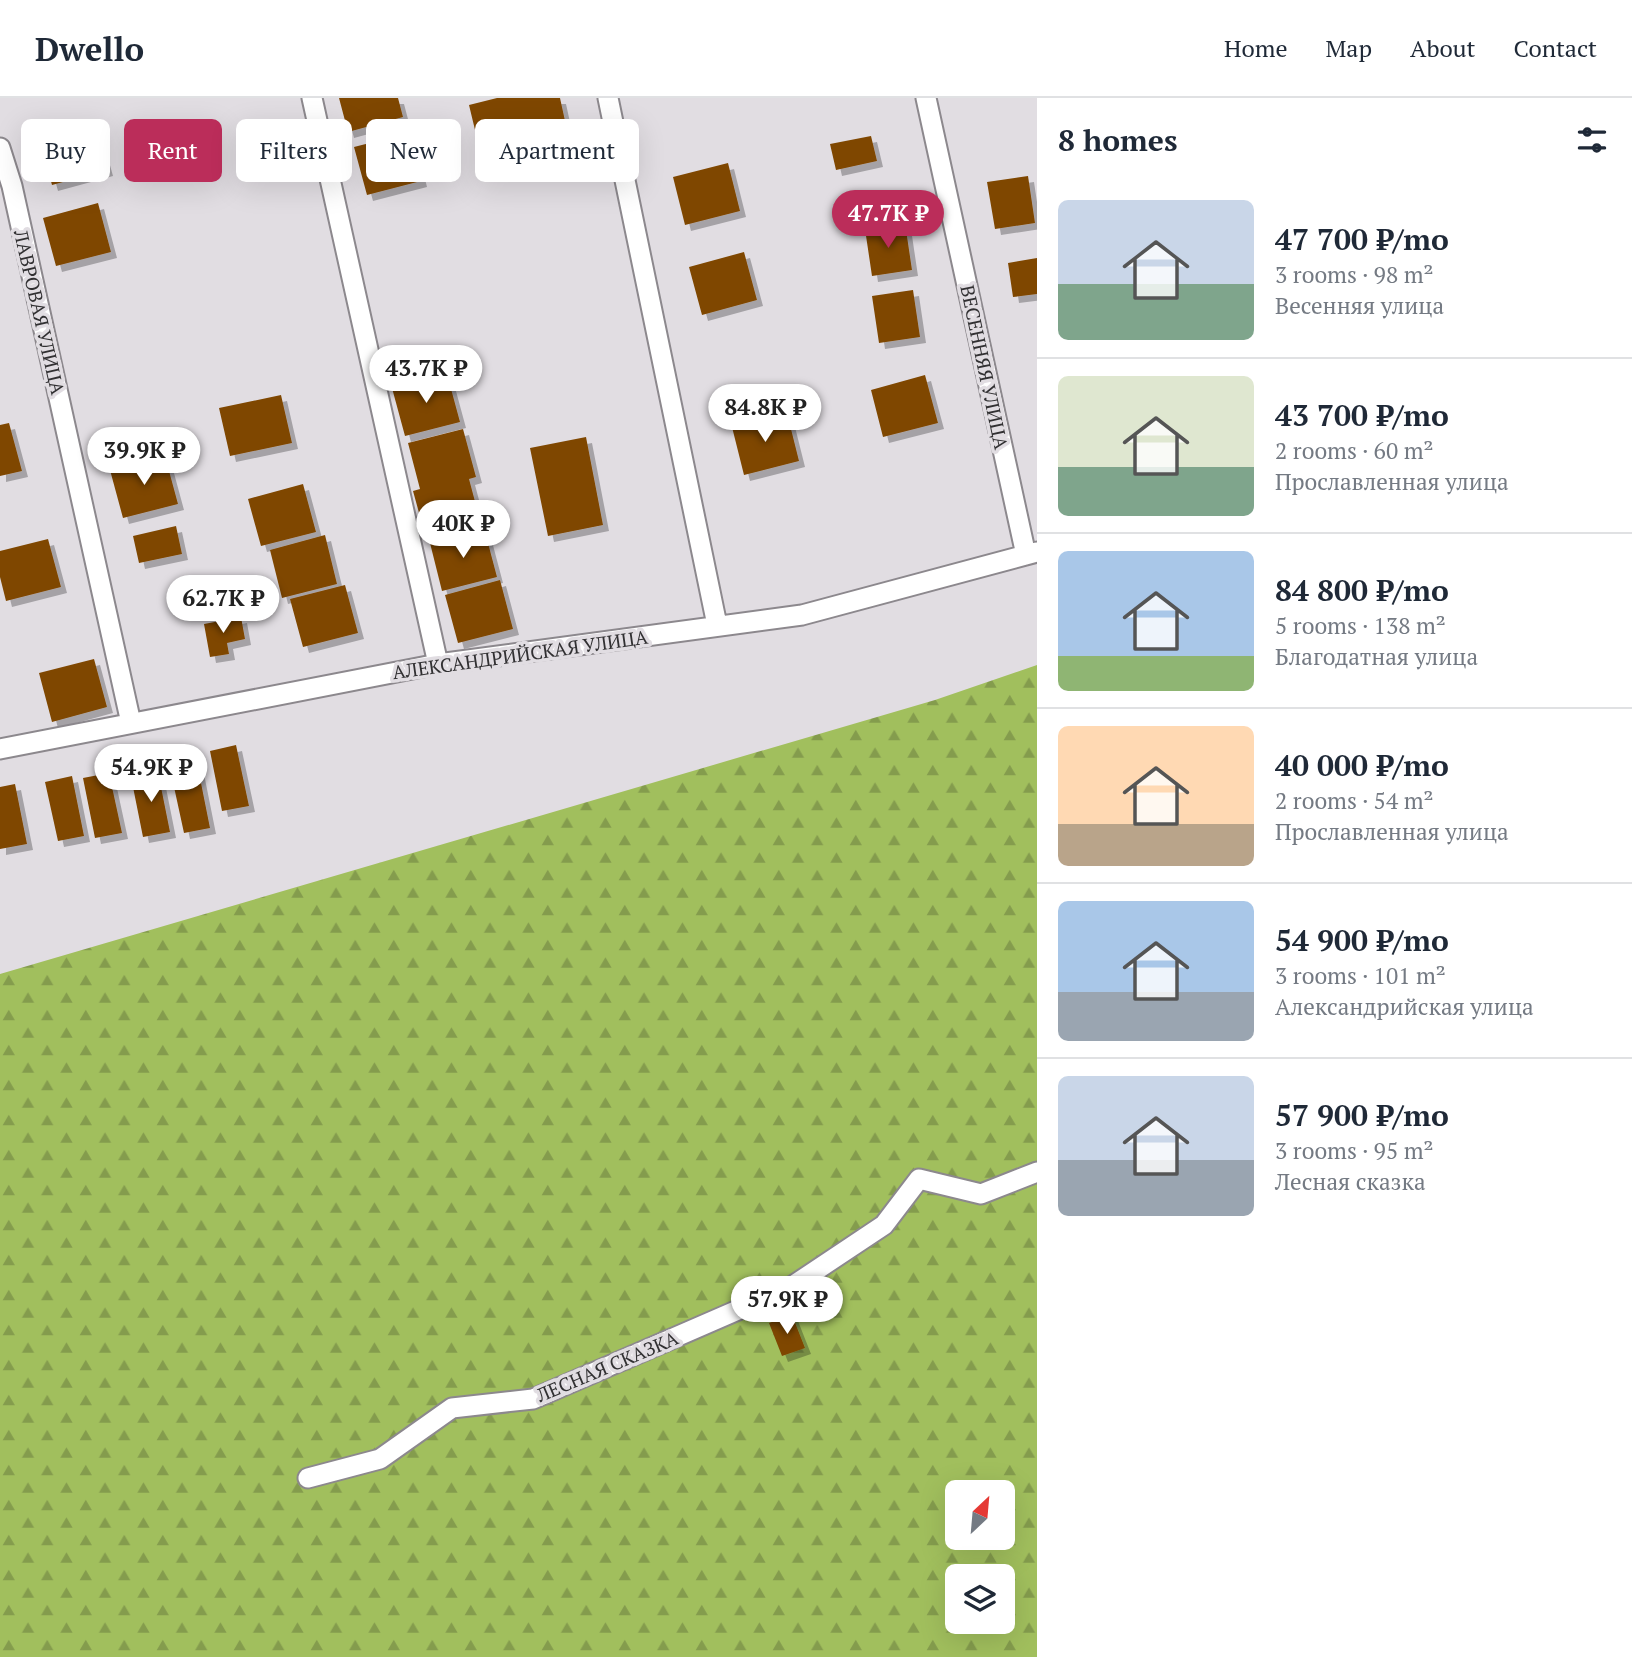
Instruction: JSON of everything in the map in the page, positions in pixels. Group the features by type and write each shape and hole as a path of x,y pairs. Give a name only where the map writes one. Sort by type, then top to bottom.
{"street":[{"path":"312,98 438,664"},
{"path":"608,98 718,625"},
{"name":"ВЕСЕННЯЯ УЛИЦА","path":"926,98 1032,553"},
{"name":"ЛАВРОВАЯ УЛИЦА","path":"0,148 12,186 131,723"},
{"name":"АЛЕКСАНДРИЙСКАЯ УЛИЦА","path":"0,749 438,664 802,615 1032,553"},
{"name":"ЛЕСНАЯ СКАЗКА","path":"308,1478 380,1459 452,1408 533,1399 791,1287 884,1226 919,1179 981,1194 1037,1172"}],"green space":[{"path":"1037,665 1037,1657 0,1657 0,974 935,700"}],"building":[{"path":"339,98 398,98 403,117 366,119 366,127 352,131 352,119 345,119"},
{"path":"497,98 560,98 565,119 475,119 475,130 469,105"},
{"path":"871,136 877,161 836,170 830,144"},
{"path":"366,144 366,182 417,182 367,195 354,147"},
{"path":"728,163 740,211 685,225 673,177"},
{"path":"1028,176 1035,223 995,229 987,182"},
{"path":"98,203 111,252 56,266 43,218"},
{"path":"905,223 912,270 872,276 865,229"},
{"path":"744,252 757,300 702,315 689,267"},
{"path":"1037,258 1037,294 1013,297 1008,263"},
{"path":"913,290 920,337 879,343 872,296"},
{"path":"447,374 460,422 405,436 392,388"},
{"path":"925,375 938,423 883,437 871,390"},
{"path":"768,387 773,413 731,420 726,394"},
{"path":"281,395 292,443 230,456 219,408"},
{"path":"787,413 799,461 744,475 732,427"},
{"path":"9,423 22,471 0,476 0,425"},
{"path":"463,429 476,477 469,479 481,524 426,538 413,491 420,489 408,443"},
{"path":"586,437 603,525 548,536 530,448"},
{"path":"165,456 178,504 123,518 110,470"},
{"path":"303,484 316,532 261,546 248,499"},
{"path":"176,526 182,554 139,563 133,536"},
{"path":"484,528 497,577 442,591 430,543"},
{"path":"325,535 337,584 282,598 270,550"},
{"path":"48,539 61,587 6,601 0,577 0,551"},
{"path":"500,580 513,629 458,643 445,595"},
{"path":"345,585 358,633 303,647 290,599"},
{"path":"241,617 245,639 227,643 229,654 210,657 204,624"},
{"path":"94,659 107,707 52,722 39,673"},
{"path":"236,745 249,806 222,811 210,751"},
{"path":"198,768 210,828 184,833 171,773"},
{"path":"158,772 170,832 143,837 131,777"},
{"path":"109,773 122,833 95,838 83,778"},
{"path":"72,776 84,836 58,841 45,782"},
{"path":"15,784 27,844 0,849 0,787"},
{"path":"792,1315 805,1348 782,1356 769,1323"}]}
